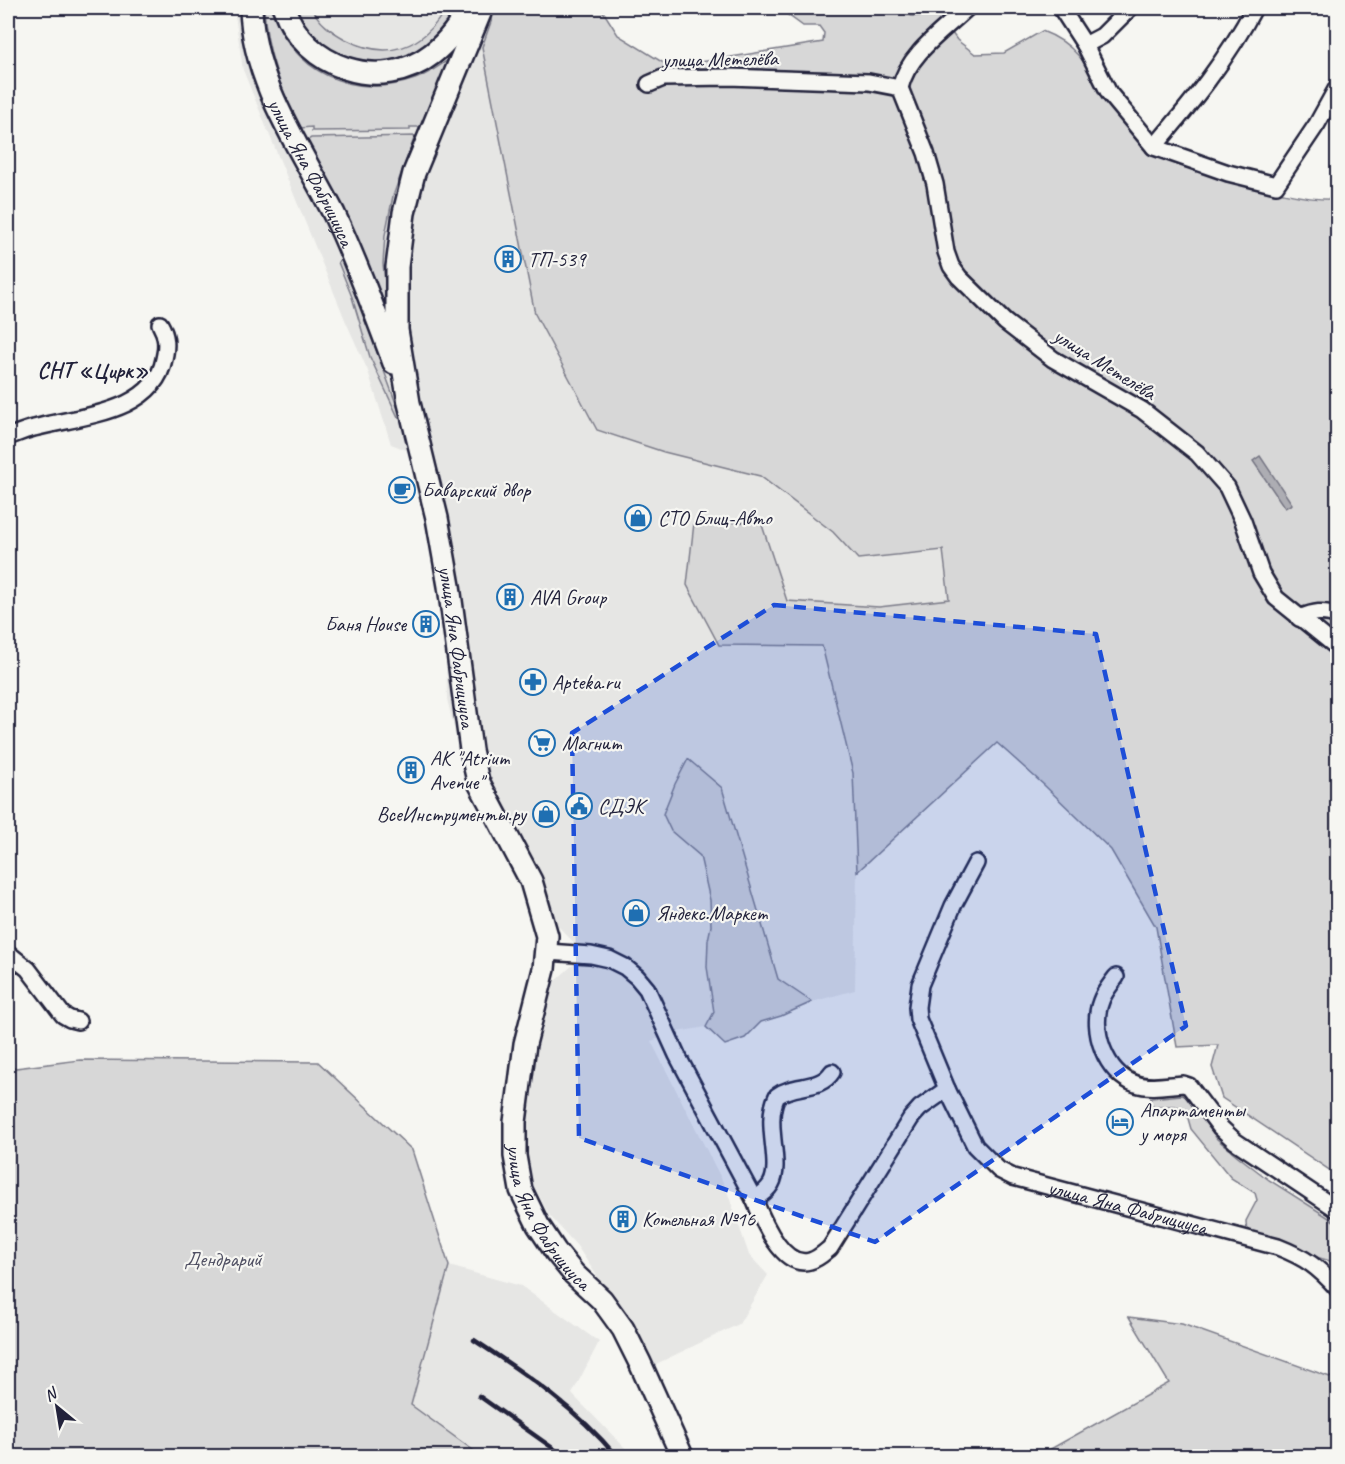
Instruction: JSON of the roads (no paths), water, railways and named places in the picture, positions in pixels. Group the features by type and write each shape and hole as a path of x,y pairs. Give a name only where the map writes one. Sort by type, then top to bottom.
{"main road":[{"name":"улица Яна Фабрициуса","path":"251,8 251,21 260,59 273,97 348,245 409,402"},
{"path":"284,8 297,33 314,51 334,64 351,71 370,74 389,73 411,66 431,55 449,39 470,8"},
{"name":"улица Яна Фабрициуса","path":"482,8 421,155 404,213 397,267 397,330 409,402 437,518 478,781 531,881 547,936 547,952 525,1044 515,1122 515,1156 521,1191 538,1225 556,1252 574,1274 602,1300 623,1329 682,1456"}],"street":[{"path":"900,88 903,76 914,58 967,8"},
{"path":"1061,8 1085,45 1109,93 1154,147 1228,173 1276,185 1317,124 1338,86"},
{"path":"1085,45 1102,36 1130,8"},
{"path":"1154,147 1188,108 1244,27 1254,8"},
{"name":"улица Метелёва","path":"649,84 663,78 704,76 869,82 900,88 926,153 935,184 946,252 959,278 1005,322 1053,359 1142,410 1197,453 1227,487 1243,521 1261,573 1276,598 1338,648"},
{"path":"8,437 33,428 118,408 138,396 155,380 163,366 167,343 160,324"},
{"path":"1299,618 1318,612 1338,616"},
{"name":"улица Яна Фабрициуса","path":"976,863 953,906 918,995 918,1019 947,1089 975,1146 999,1170 1013,1177 1278,1247 1301,1256 1322,1272 1338,1289"},
{"path":"547,952 591,955 609,959 625,967 637,977 646,989 677,1055 754,1199 763,1221 780,1249 786,1255 800,1261 808,1262 830,1248 911,1118 920,1108 947,1089"},
{"path":"8,953 28,969 63,1015 78,1021"},
{"path":"1116,977 1101,999 1097,1027 1098,1036 1107,1057 1123,1077 1133,1084 1143,1086 1183,1084 1188,1086 1220,1127 1235,1141 1338,1210"},
{"path":"754,1199 766,1191 775,1172 771,1112 777,1096 794,1088 822,1083 832,1072"}],"railway":[{"path":"474,1340 531,1379 568,1408 616,1456"},
{"path":"479,1396 564,1456"}],"place":[{"name":"ТП-539","path":"508,259"},
{"name":"Баварский двор","path":"402,490"},
{"name":"СТО Блиц-Авто","path":"638,518"},
{"name":"AVA Group","path":"510,597"},
{"name":"Баня House","path":"426,624"},
{"name":"Apteka.ru","path":"533,682"},
{"name":"Магнит","path":"542,743"},
{"name":"АК \"Atrium Avenue\"","path":"411,770"},
{"name":"СДЭК","path":"579,806"},
{"name":"ВсеИнструменты.ру","path":"546,814"},
{"name":"Яндекс.Маркет","path":"636,913"},
{"name":"Апартаменты у моря","path":"1120,1122"},
{"name":"Котельная №16","path":"623,1219"}],"district":[{"name":"СНТ «Цирк»","path":"93,370"}],"park label":[{"name":"Дендрарий","path":"223,1259"}]}
